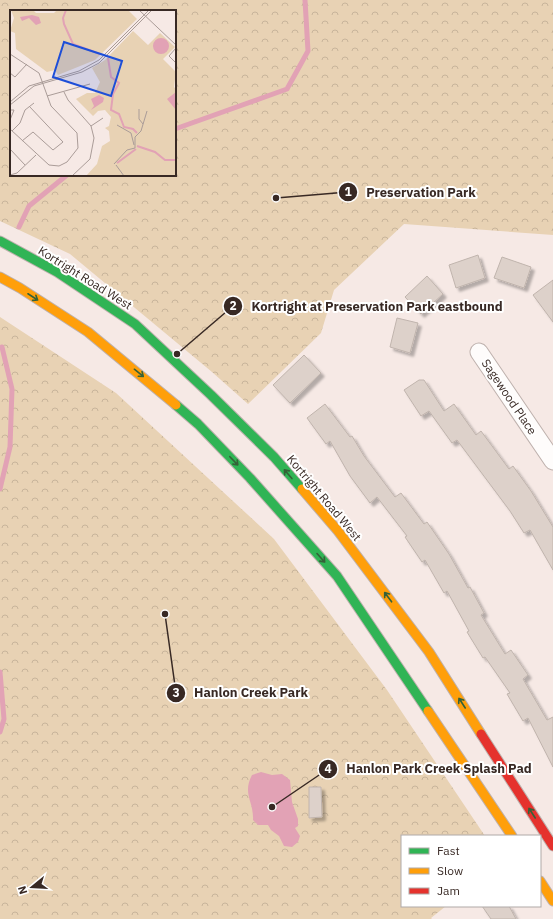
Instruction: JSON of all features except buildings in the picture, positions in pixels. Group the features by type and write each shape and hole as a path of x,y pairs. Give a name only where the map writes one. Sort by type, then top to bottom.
{"street":[{"name":"Kortright Road West","path":"0,241 57,272 134,324 211,395 274,457 338,531 429,652 553,846"},
{"path":"0,277 20,288 94,337 198,424 250,478 337,576 511,835"},
{"name":"Sagewood Place","path":"479,352 553,461"},
{"path":"541,882 553,901"}],"green space":[{"path":"0,0 553,0 553,235 404,224 334,290 321,333 248,404 212,372 70,254 0,221"},
{"path":"0,317 116,393 274,539 387,690 484,835 401,835 401,907 445,907 431,918 432,919 0,919"}],"shaded area":[{"path":"261,772 272,775 282,774 290,780 292,802 298,819 298,826 295,828 300,836 298,842 292,847 284,846 279,836 271,830 268,825 258,825 253,820 248,787 252,775"}],"waterway":[{"path":"176,129 287,89 308,51 305,0"},
{"path":"19,227 29,206 66,176"},
{"path":"0,489 10,447 12,389 2,347"},
{"path":"0,672 4,719 0,732"}],"traffic: fast":[{"path":"0,241 57,272 135,324 211,395 274,457 302,489"},
{"path":"176,405 198,424 250,478 337,576 428,711"}],"traffic: slow":[{"path":"0,277 20,288 88,332 176,405"},
{"path":"302,489 338,531 429,652 481,734"},
{"path":"428,711 511,835"},
{"path":"541,883 553,901"}],"traffic: jam":[{"path":"481,734 553,846"}],"place":[{"name":"Preservation Park","path":"276,198"},
{"name":"Kortright at Preservation Park eastbound","path":"177,354"},
{"name":"Hanlon Creek Park","path":"165,614"},
{"name":"Hanlon Park Creek Splash Pad","path":"272,807"}]}
